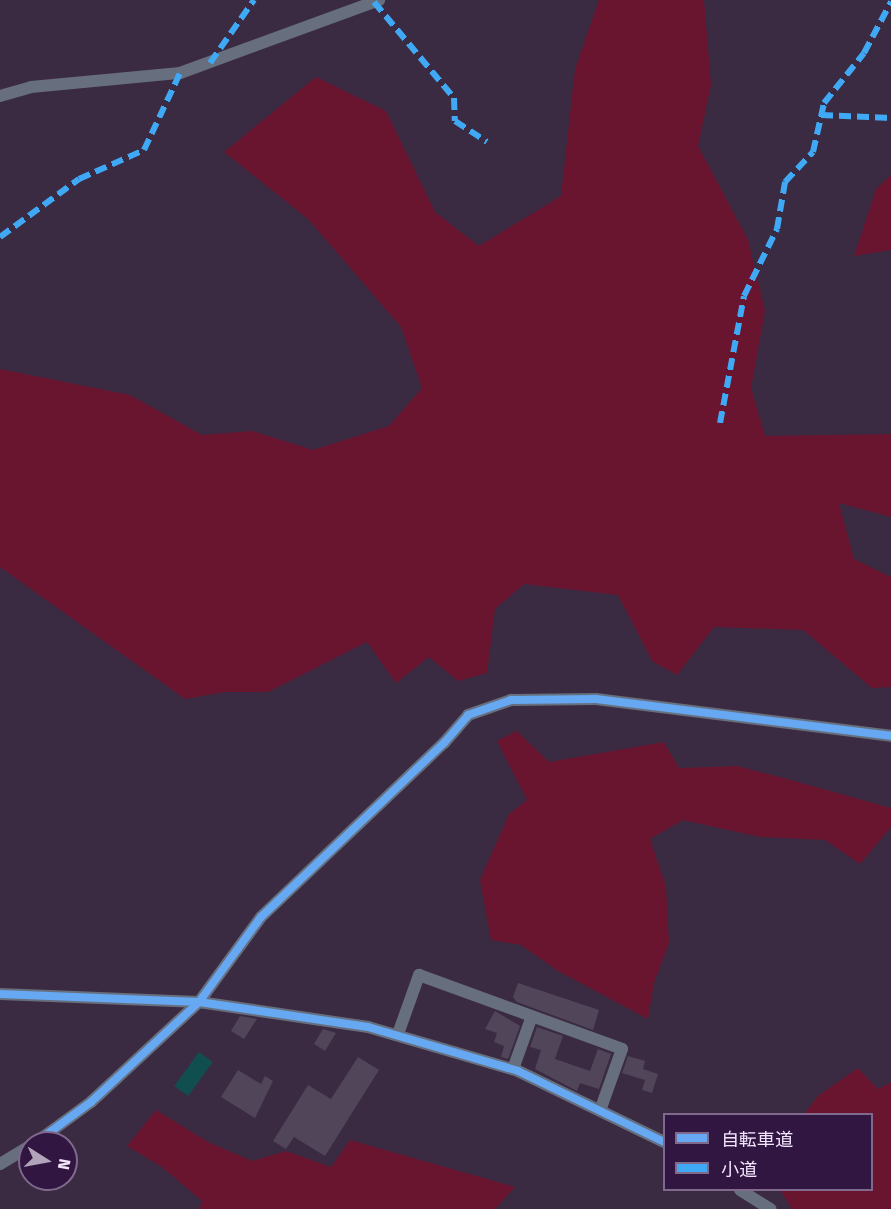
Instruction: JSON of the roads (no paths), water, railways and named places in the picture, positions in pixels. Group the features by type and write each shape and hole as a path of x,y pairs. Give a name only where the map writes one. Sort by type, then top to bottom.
{"street":[{"path":"0,96 31,87 180,73 353,13 379,0"},
{"path":"51,1131 91,1102 199,1002 261,917 444,743 468,715 511,700 596,699 891,736"},
{"path":"398,1034 419,975 532,1016 622,1049 601,1108"},
{"path":"0,994 199,1002 398,1034 513,1069 601,1108 663,1141"},
{"path":"513,1069 532,1016"},
{"path":"0,1164 18,1153"},
{"path":"742,1191 771,1209"}]}
